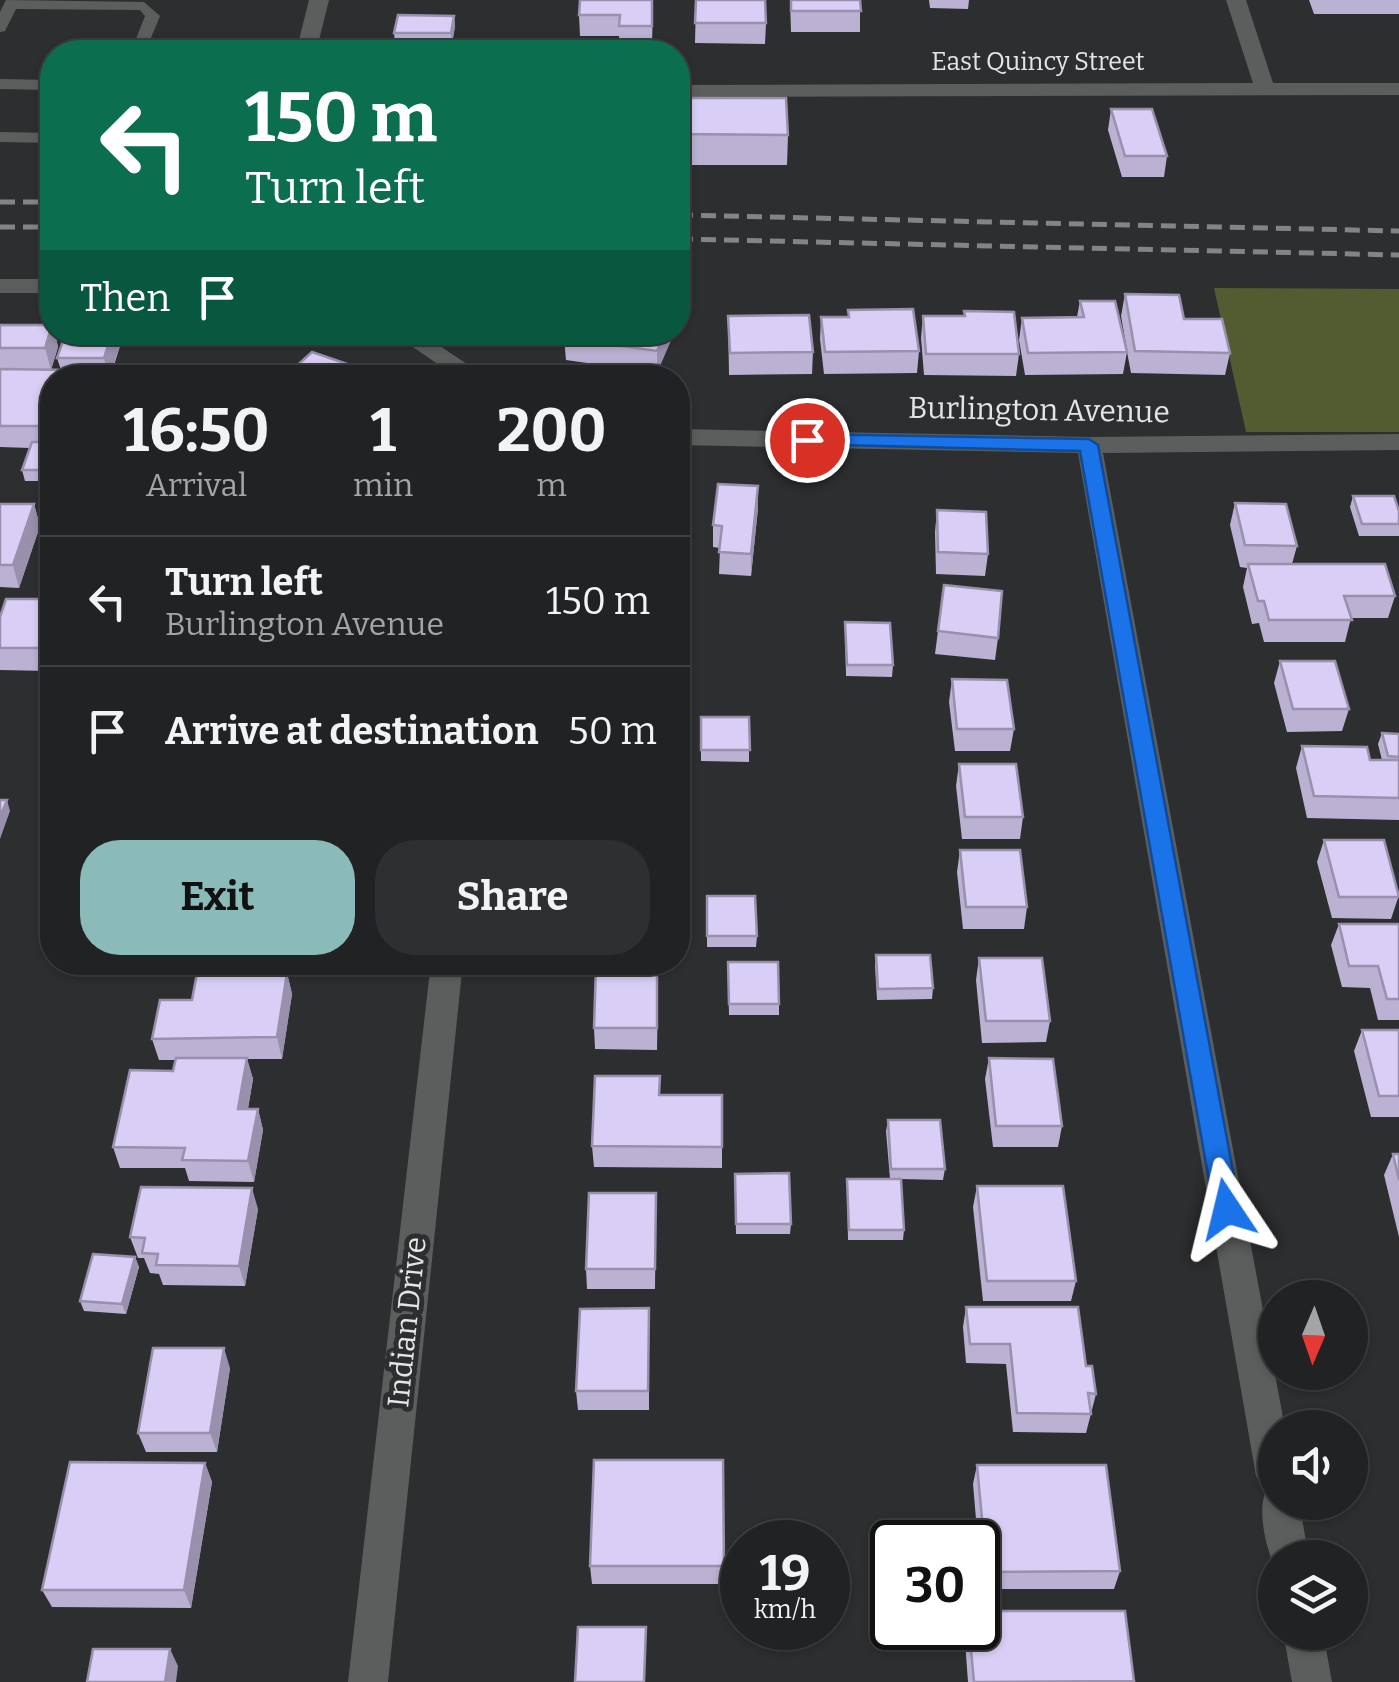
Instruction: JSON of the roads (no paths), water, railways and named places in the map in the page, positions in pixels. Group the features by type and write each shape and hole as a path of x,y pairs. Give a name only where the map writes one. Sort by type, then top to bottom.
{"street":[{"path":"309,40 319,0"},
{"path":"1236,0 1265,88"},
{"name":"East Quincy Street","path":"690,90 1399,89"},
{"path":"0,286 40,286"},
{"path":"423,345 455,365"},
{"name":"Burlington Avenue","path":"690,438 1089,445 1399,442"},
{"path":"1089,445 1263,1410"},
{"name":"Indian Drive","path":"368,1682 446,975"},
{"path":"1306,1650 1312,1682"}],"lane":[{"path":"0,28 12,3 144,6 153,16 143,40"},
{"path":"0,84 40,85"},
{"path":"0,137 40,138"}],"railway":[{"path":"0,202 40,202"},
{"path":"690,215 1399,231"},
{"path":"0,227 40,227"},
{"path":"690,239 1399,255"}]}
